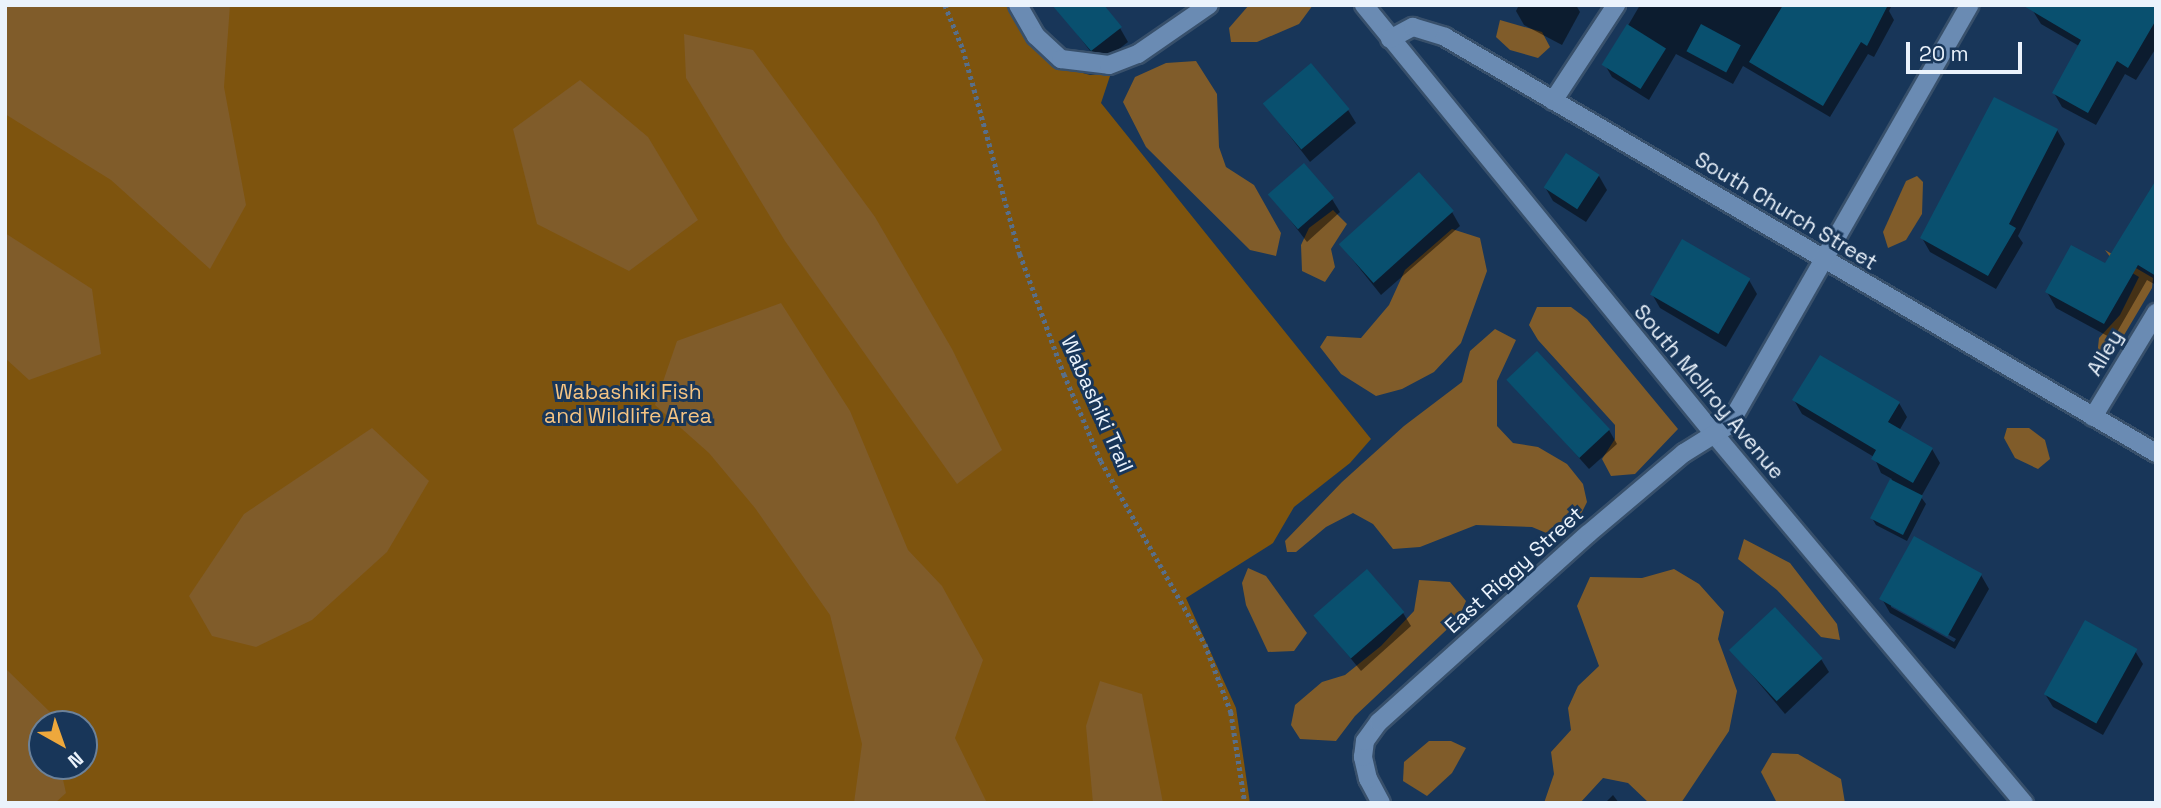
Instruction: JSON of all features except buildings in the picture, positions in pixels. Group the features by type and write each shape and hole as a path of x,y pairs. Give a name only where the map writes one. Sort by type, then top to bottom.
{"street":[{"path":"1018,5 1036,36 1061,59 1110,65 1138,54 1209,5"},
{"name":"South McIlroy Avenue","path":"1364,5 1715,435 2024,803"},
{"path":"1553,101 1616,5"},
{"name":"East Riggy Street","path":"1381,803 1368,779 1363,757 1365,741 1379,722 1588,534 1685,453 1715,435 1746,401 1970,5"},
{"name":"South Church Street","path":"1390,39 1413,27 1445,37 2156,453"},
{"name":"Alley","path":"2093,417 2156,313"}],"path":[{"name":"Wabashiki Trail","path":"944,5 963,49 1020,254 1064,374 1101,461 1205,644 1231,712 1245,803"}],"green space":[{"name":"Wabashiki Fish and Wildlife Area","path":"5,5 1011,5 1054,65 1090,75 1111,73 1101,103 1371,439 1350,463 1294,507 1273,543 1186,598 1236,708 1250,803 5,803"}],"shaded area":[{"path":"5,5 230,5 224,87 246,205 210,269 111,180 5,114"},
{"path":"1249,5 1313,5 1299,24 1257,42 1231,42 1229,28"},
{"path":"1500,20 1542,32 1550,47 1538,58 1510,50 1496,37"},
{"path":"684,34 753,50 875,217 952,349 1002,450 957,484 785,241 686,78"},
{"path":"1196,61 1217,94 1219,147 1226,167 1254,185 1281,233 1276,256 1250,250 1146,147 1123,102 1135,77 1166,63"},
{"path":"580,80 648,137 698,220 629,271 537,224 513,129"},
{"path":"1917,176 1923,182 1922,214 1906,240 1888,248 1883,232 1906,181"},
{"path":"1333,210 1347,224 1331,249 1335,267 1325,282 1302,271 1301,245 1309,228"},
{"path":"1452,229 1480,238 1487,271 1461,343 1434,372 1402,389 1376,396 1341,374 1320,347 1327,336 1361,338 1389,305 1405,270"},
{"path":"5,233 92,289 101,354 29,380 5,358"},
{"path":"2105,250 2153,278 2152,288 2114,352 2097,357 2099,338 2120,315 2139,277 2114,262"},
{"path":"781,303 850,411 908,550 942,586 983,660 955,738 987,803 854,803 862,744 830,615 755,508 709,453 655,405 677,341"},
{"path":"1537,307 1571,307 1587,319 1678,429 1635,474 1611,476 1602,459 1615,439 1615,425 1538,340 1529,325"},
{"path":"1495,329 1516,340 1497,381 1497,426 1513,443 1538,447 1567,464 1583,484 1587,502 1578,520 1556,537 1532,527 1476,525 1420,547 1393,549 1373,524 1353,513 1326,527 1296,552 1287,552 1285,541 1342,482 1404,426 1462,382 1470,351"},
{"path":"372,428 429,481 387,552 312,620 256,647 212,636 189,596 244,514"},
{"path":"2007,428 2029,428 2045,440 2050,459 2038,469 2015,458 2004,438"},
{"path":"1744,539 1790,563 1837,624 1840,640 1821,637 1777,590 1738,559"},
{"path":"1248,568 1266,576 1307,633 1294,651 1268,652 1246,605 1242,583"},
{"path":"1674,569 1699,584 1724,612 1718,639 1737,691 1729,731 1681,803 1649,803 1628,783 1603,778 1580,803 1544,803 1554,774 1551,752 1571,730 1568,708 1578,686 1599,666 1577,606 1590,577 1642,578"},
{"path":"1419,580 1450,582 1466,601 1458,619 1355,716 1336,741 1300,739 1291,725 1295,705 1322,682 1345,675 1381,646 1414,611"},
{"path":"5,668 48,710 28,710 28,780 63,780 66,793 55,803 5,803"},
{"path":"1100,681 1142,694 1163,803 1093,803 1086,726"},
{"path":"1429,741 1451,741 1466,748 1452,773 1427,796 1403,781 1404,762"},
{"path":"1772,753 1798,754 1841,779 1845,803 1777,803 1761,772"}]}
